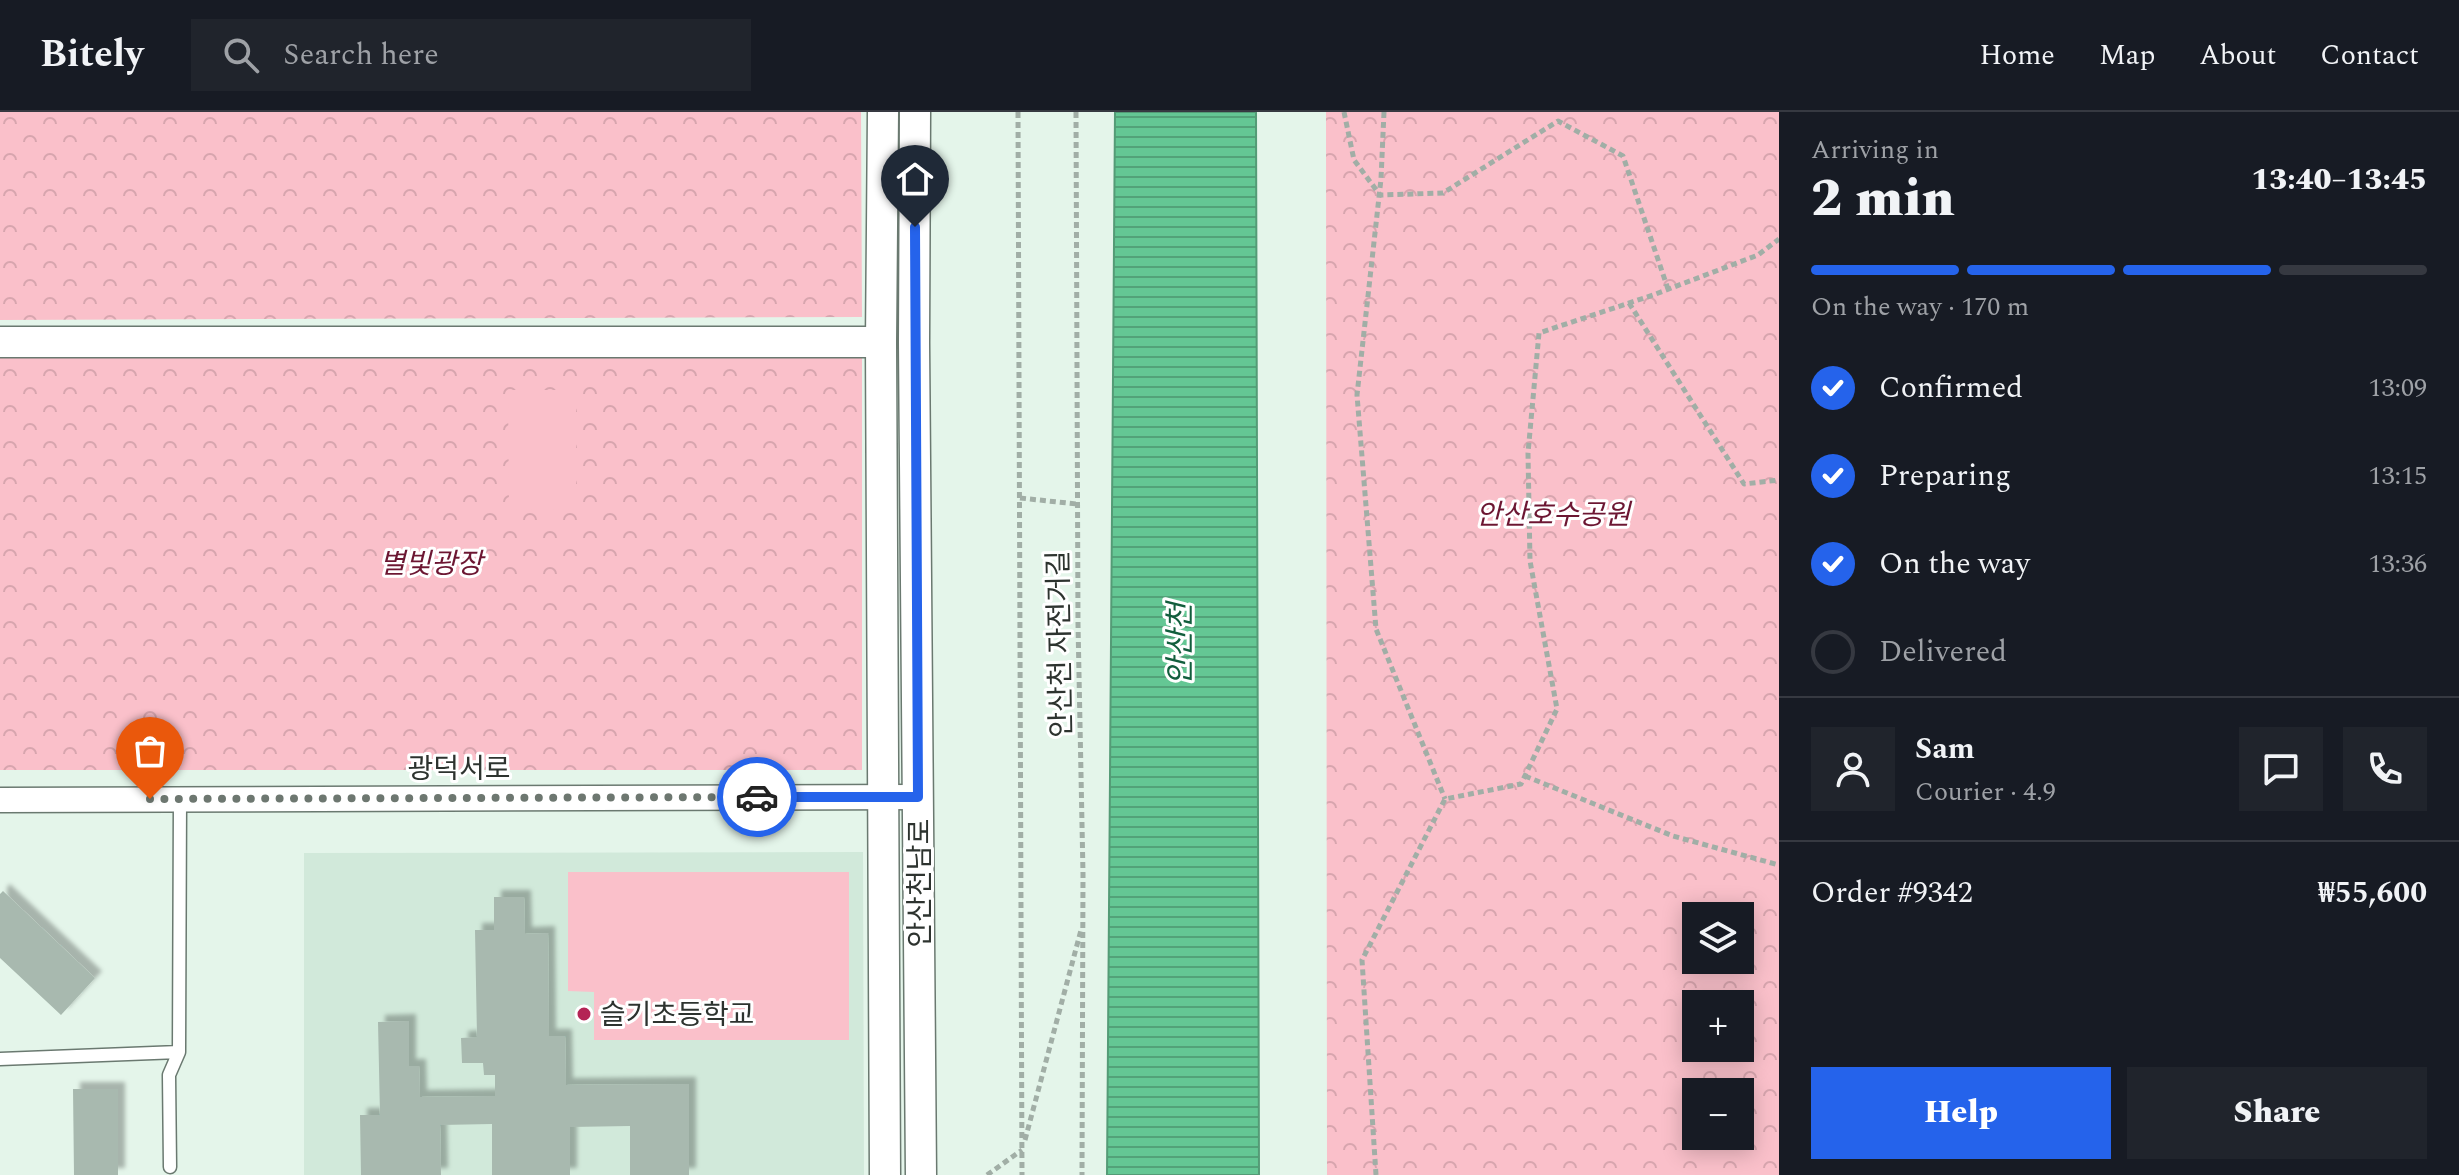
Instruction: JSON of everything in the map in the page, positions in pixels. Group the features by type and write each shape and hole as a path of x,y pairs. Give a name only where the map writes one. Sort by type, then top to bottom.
{"street":[{"name":"안산천남로","path":"883,112 881,342 885,1175"},
{"name":"안산천남로","path":"915,112 921,1175"},
{"path":"0,342 881,342"},
{"name":"광덕서로","path":"0,800 918,797"}],"lane":[{"path":"170,1167 169,1075 179,1052 180,799"},
{"path":"0,1059 179,1052"}],"path":[{"path":"1018,112 1022,1175"},
{"name":"안산천 자전거길","path":"1076,112 1083,921 1082,1175"},
{"path":"1344,112 1354,160 1380,195"},
{"path":"1376,1175 1362,960 1445,799 1376,629 1357,395 1380,195 1384,112"},
{"path":"1380,195 1443,193 1558,121 1623,156 1668,289"},
{"path":"1445,799 1521,784 1557,709 1530,561 1528,453 1539,333 1758,255 1779,239"},
{"path":"1629,303 1744,484 1779,480"},
{"path":"1020,498 1077,504"},
{"path":"1525,776 1673,836 1779,865"},
{"path":"987,1175 1022,1150 1083,921"}],"shaded area":[{"name":"슬기초등학교","path":"863,852 864,1175 304,1175 304,853"}],"green space":[{"path":"0,112 861,112 862,317 0,320"},
{"name":"안산호수공원","path":"1326,112 1779,112 1779,1175 1327,1175"},
{"name":"별빛광장","path":"0,357 862,357 862,770 0,770"},
{"path":"508,390 576,390 576,509 509,510"},
{"path":"568,872 849,872 849,1040 594,1040 594,992 568,991"}],"water":[{"name":"안산천","path":"1115,112 1256,112 1259,1175 1107,1175"}],"building":[{"path":"3,891 95,978 61,1015 0,958 0,894"},
{"name":"슬기초등학교","path":"494,897 524,897 525,934 548,933 549,1036 565,1036 566,1085 689,1084 689,1175 630,1175 630,1126 570,1127 570,1175 492,1175 492,1124 440,1125 441,1175 361,1175 360,1115 380,1115 378,1022 409,1021 409,1066 419,1066 420,1097 495,1096 495,1075 484,1075 483,1063 462,1063 461,1038 477,1037 475,930 494,930"},
{"path":"73,1089 118,1089 118,1175 74,1175"}],"way so far":[{"path":"150,799 757,797"}],"place":[{"name":"슬기초등학교","path":"584,1014"}],"route":[{"path":"757,797 918,797 915,227"}]}
